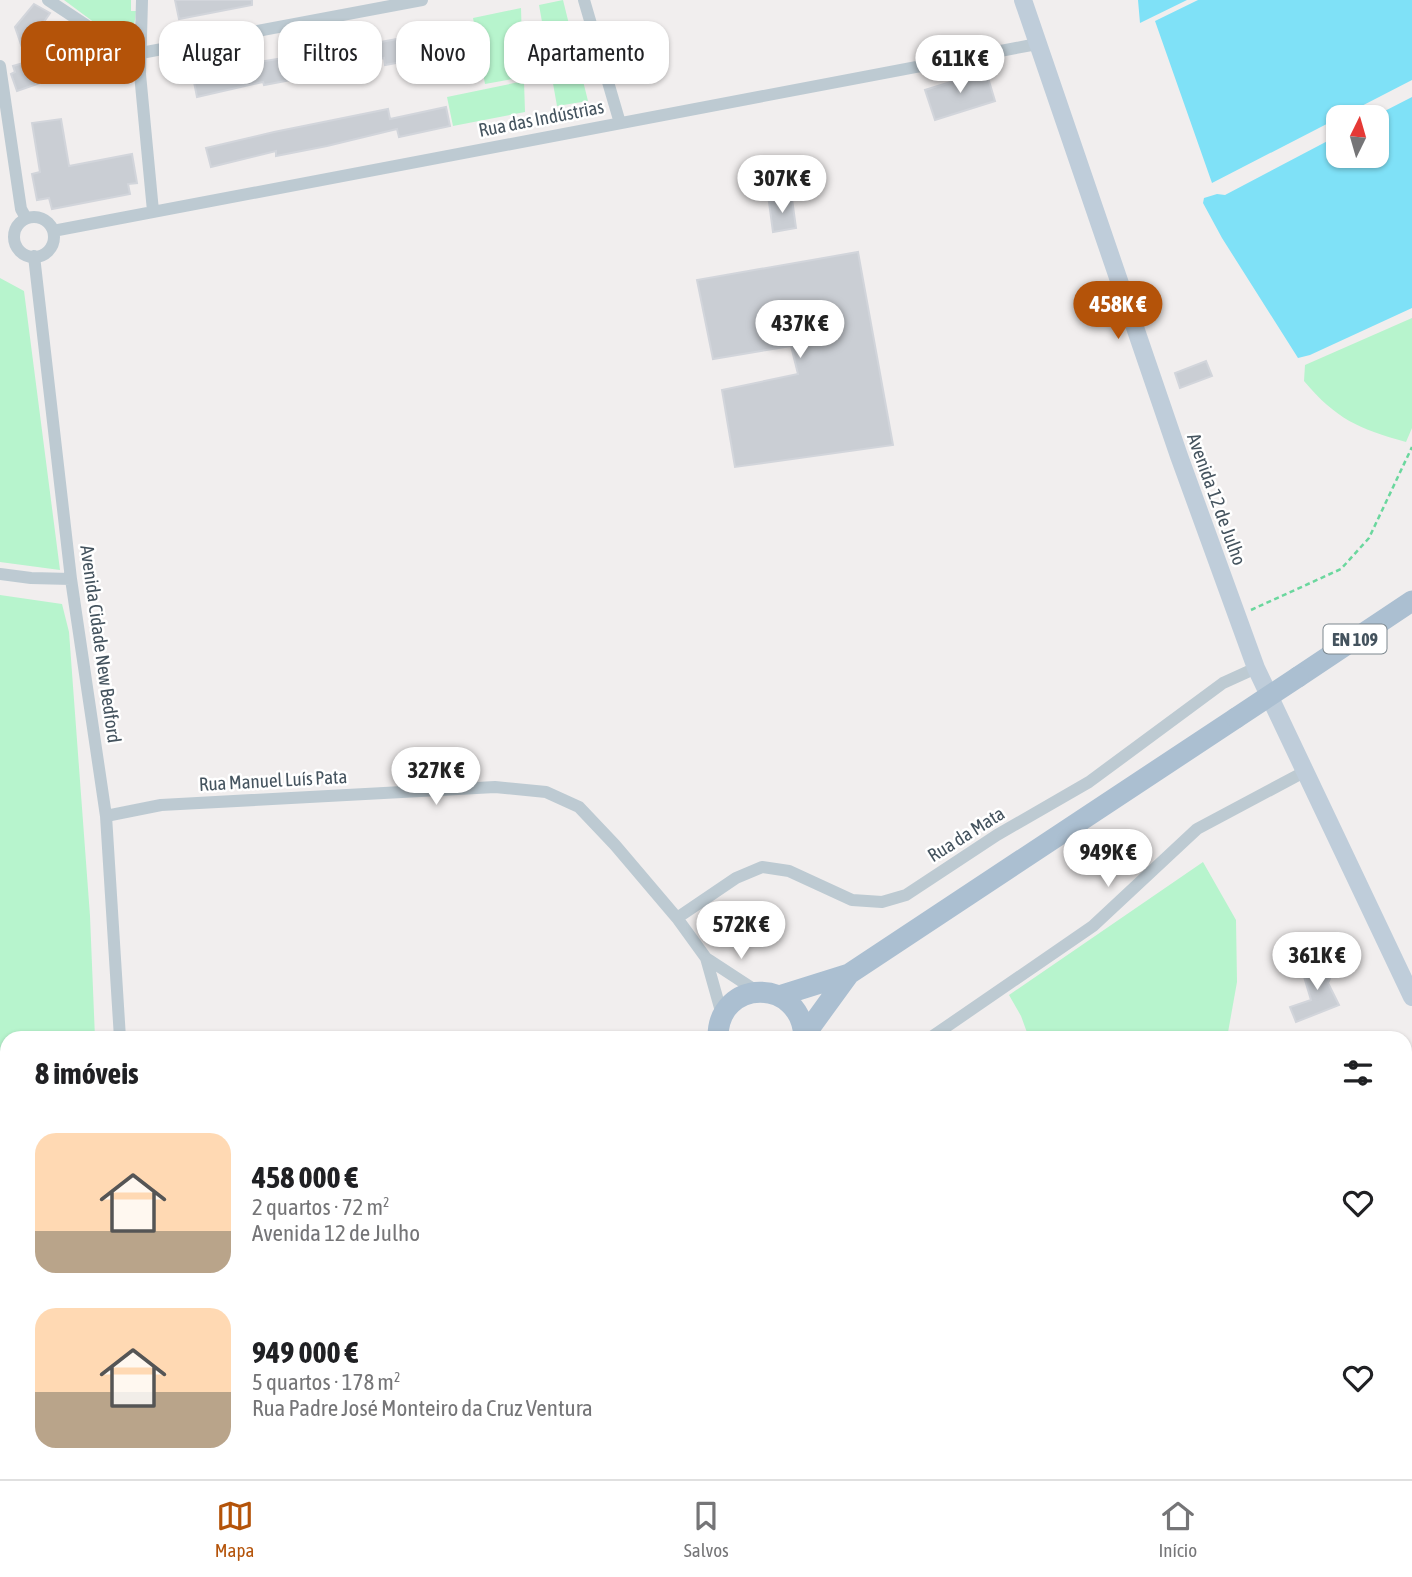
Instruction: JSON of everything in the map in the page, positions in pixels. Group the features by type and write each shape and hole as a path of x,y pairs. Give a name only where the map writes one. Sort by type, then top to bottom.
{"main road":[{"name":"Avenida 12 de Julho","path":"1023,0 1178,456 1256,668 1412,997"},
{"name":"EN 109","path":"849,974 1412,601"},
{"path":"718,1031 722,1015 737,999 849,974"},
{"path":"808,1031 849,974"},
{"path":"769,994 798,1012 804,1031"}],"street":[{"path":"48,0 80,21"},
{"path":"142,0 142,21"},
{"path":"145,52 422,0"},
{"path":"584,0 620,123"},
{"name":"Rua das Indústrias","path":"53,231 1037,44"},
{"path":"0,65 21,209 26,218"},
{"path":"141,84 153,211"},
{"path":"26,218 39,218 53,231 50,248 40,256 22,253 15,242 15,230 26,218"},
{"path":"0,245 15,242"},
{"name":"Avenida Cidade New Bedford","path":"34,256 71,579 106,816 120,1031"},
{"path":"0,574 71,579"},
{"name":"Rua da Mata","path":"677,918 736,878 762,867 789,871 852,900 882,902 906,895 997,835 1089,782 1223,683 1256,668"},
{"path":"940,1031 1093,926 1197,829 1304,772"},
{"name":"Rua Manuel Luís Pata","path":"106,816 161,805 188,803 495,787 546,792 579,807 677,918 706,958"},
{"path":"706,958 769,994"},
{"path":"706,958 722,1015"}],"path":[{"path":"1237,616 1341,569 1369,538 1412,447"}],"green space":[{"path":"64,0 131,0 131,11 136,11 134,21 92,21"},
{"path":"563,0 568,21 542,21 539,5"},
{"path":"521,8 521,21 504,21 504,80 490,83 490,21 474,21 473,18"},
{"path":"510,84 524,84 525,112 453,126 447,97"},
{"path":"553,84 584,84 588,101 557,106"},
{"path":"0,278 24,291 60,570 0,562"},
{"path":"1412,318 1412,428 1406,442 1349,421 1327,405 1304,381 1305,365"},
{"path":"0,595 62,604 69,632 90,916 95,1031 0,1031"},
{"path":"1203,862 1236,920 1237,982 1228,1031 1026,1031 1009,995"}],"water":[{"path":"1138,0 1187,0 1140,23"},
{"path":"1198,0 1412,0 1412,80 1363,105 1326,105 1326,124 1212,183 1155,21"},
{"path":"1412,97 1412,308 1298,358 1222,238 1203,203 1204,198 1217,194 1225,195 1326,142 1326,168 1390,168 1390,108"}],"building":[{"path":"175,0 252,0 252,5 179,19"},
{"path":"34,4 50,13 45,21 21,21 21,44 15,27"},
{"path":"396,39 396,63 385,65 382,58 382,42"},
{"path":"278,59 278,82 264,85 264,61"},
{"path":"21,64 21,84 37,84 17,91 11,74 15,72 13,66"},
{"path":"986,71 995,101 935,120 925,90"},
{"path":"194,84 254,84 197,97"},
{"path":"446,107 450,126 399,137 397,129 276,156 276,151 211,167 206,148 388,109 390,119"},
{"path":"61,119 69,166 132,154 137,183 128,184 130,194 52,209 49,198 37,200 32,174 40,172 32,123"},
{"path":"792,199 796,228 773,232 769,202"},
{"path":"858,252 893,445 735,467 722,390 798,374 791,346 713,359 697,280"},
{"path":"1206,361 1212,376 1180,388 1175,373"},
{"path":"1338,960 1328,983 1339,1005 1296,1022 1290,1007 1311,1000 1302,970"}]}
